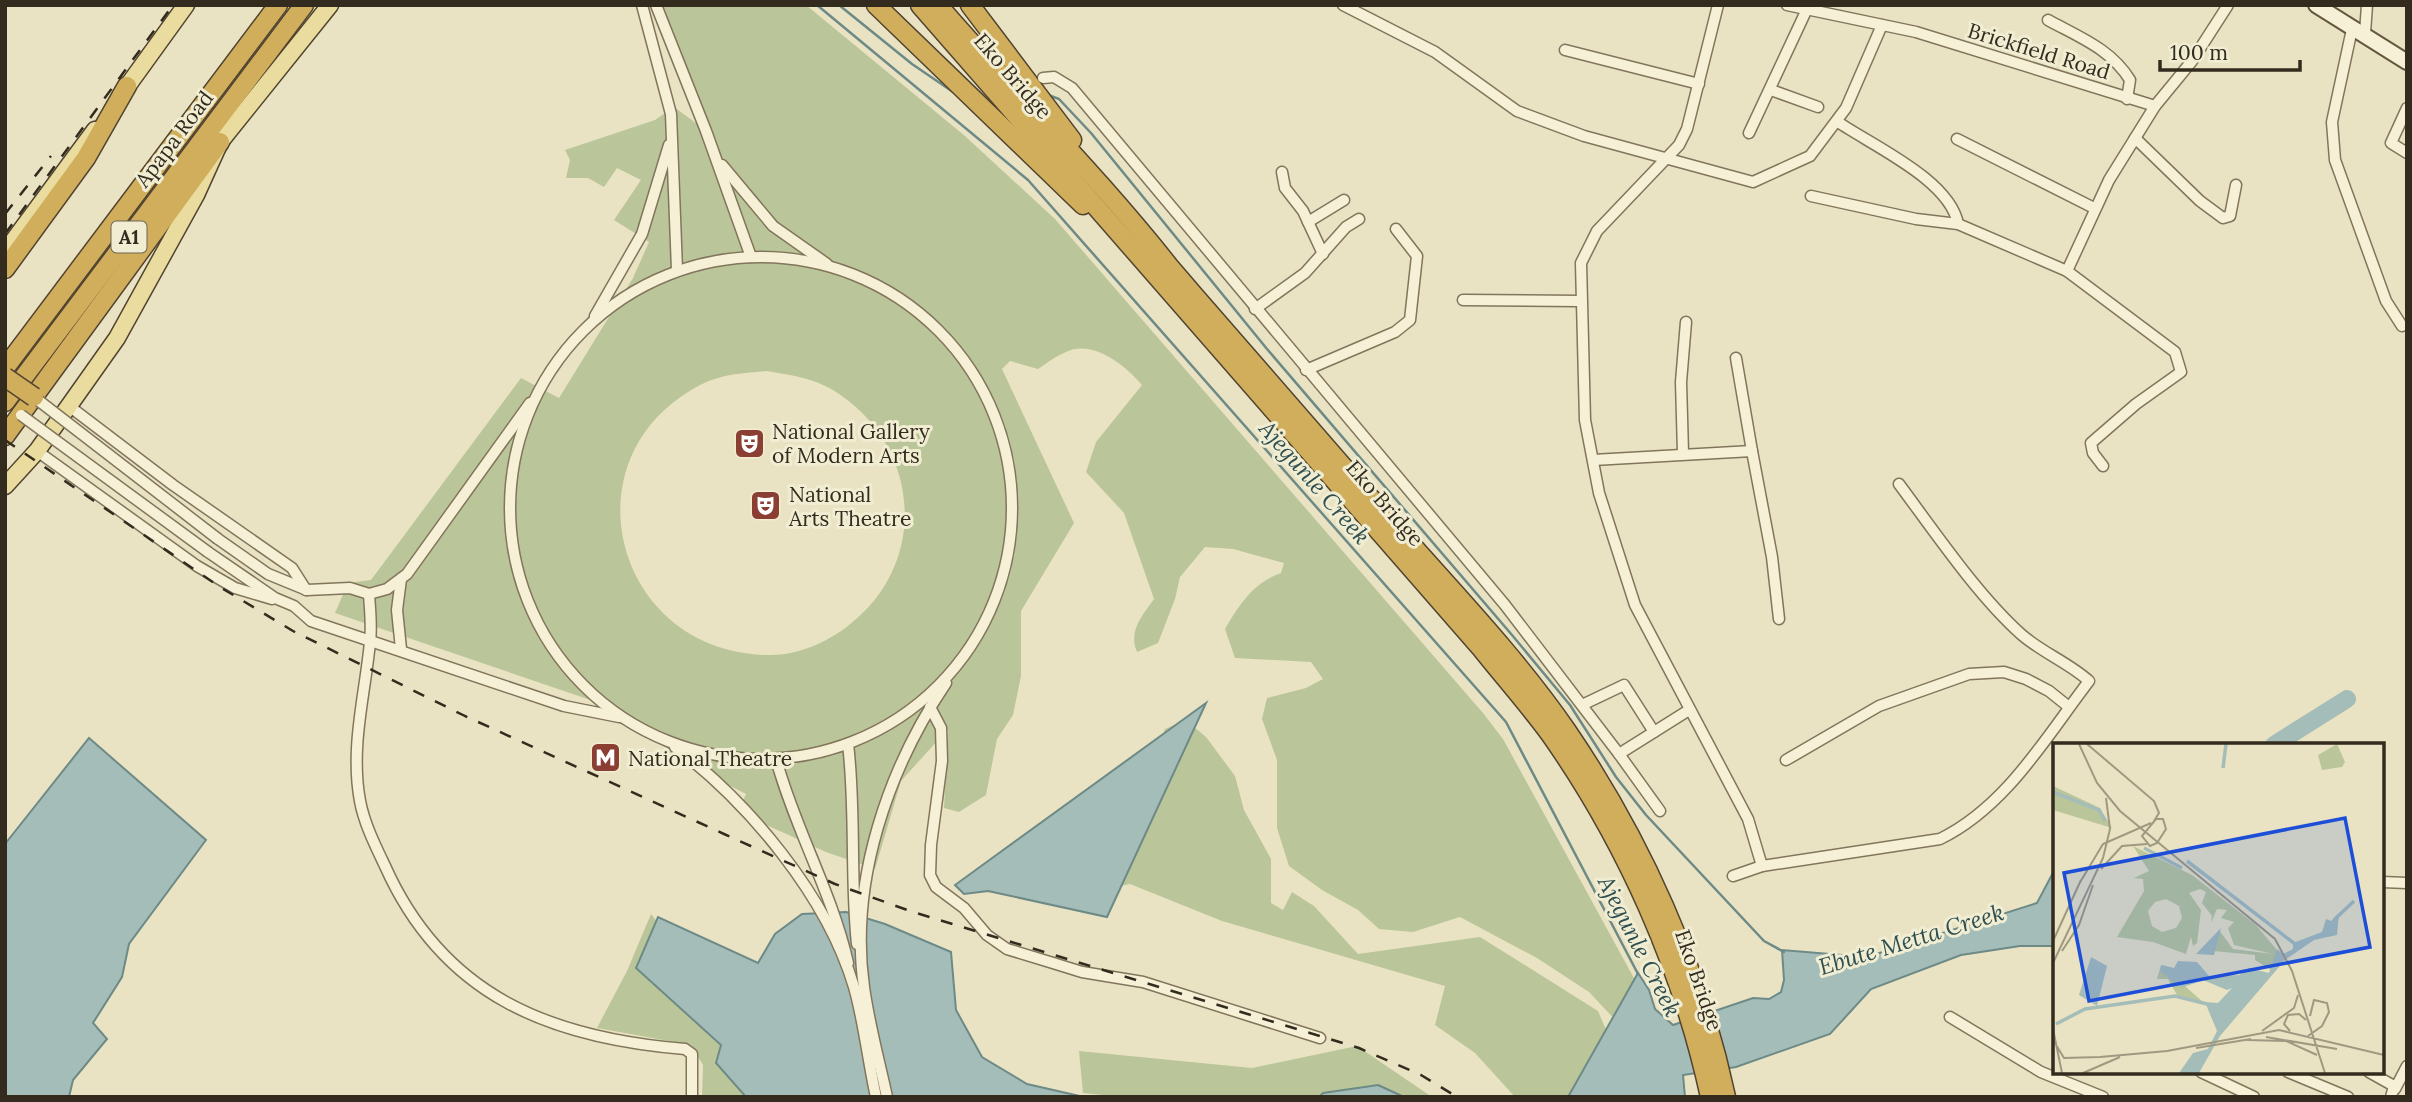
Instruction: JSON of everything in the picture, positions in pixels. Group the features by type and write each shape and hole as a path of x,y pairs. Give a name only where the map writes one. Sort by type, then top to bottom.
{"highway":[{"name":"Apapa Road","path":"5,368 278,5"},
{"name":"Apapa Road","path":"5,403 304,5"},
{"path":"876,5 1050,176 1127,243"},
{"name":"Eko Bridge","path":"920,5 1480,647 1550,735 1636,881 1681,988 1710,1097"},
{"name":"Eko Bridge","path":"938,5 1034,115 1122,208 1177,276 1496,641 1567,732 1605,792 1662,900 1709,1023 1726,1097"},
{"path":"971,5 1122,208"},
{"path":"5,269 86,158 127,86"},
{"path":"5,436 162,217 220,142"},
{"path":"5,377 34,397"},
{"path":"5,403 21,415"}],"main road":[{"path":"5,252 186,5"},
{"path":"5,486 37,450 117,338 196,195 220,142 330,5"}],"street":[{"path":"642,5 671,114 677,270"},
{"path":"656,5 706,131 751,257"},
{"path":"1343,5 1372,17 1435,52 1517,111 1584,136 1757,182 1810,156 1838,122 1861,80 1882,25"},
{"path":"1718,5 1687,129 1679,145 1665,156 1588,244 1581,263 1585,420 1599,493 1635,606 1748,819 1762,866"},
{"name":"Brickfield Road","path":"1787,5 1916,32 2155,106"},
{"path":"2067,271 2094,208 2135,138 2155,106 2192,61 2228,5"},
{"path":"2316,5 2407,62"},
{"path":"2367,5 2332,122 2335,160 2386,301 2402,326"},
{"path":"1749,133 1807,9"},
{"path":"2048,20 2101,48 2116,61 2130,80 2127,99"},
{"path":"1565,50 1699,84"},
{"path":"1043,78 1054,77 1072,88 1505,605 1660,811"},
{"path":"1771,90 1818,107"},
{"path":"2407,108 2391,143 2407,153"},
{"path":"1838,122 1937,189 1955,210 1958,224"},
{"path":"592,322 642,234 663,171 672,131"},
{"path":"706,131 725,172 773,226 834,268"},
{"path":"2135,138 2200,201 2223,218 2230,216 2236,185"},
{"path":"1957,139 2094,208"},
{"path":"1282,172 1285,188 1308,222 1323,254"},
{"path":"1811,196 1916,219 1958,224 2067,271 2175,352 2182,369 2091,443 2093,453 2103,466"},
{"path":"1308,222 1344,200"},
{"path":"1255,309 1305,273 1346,226 1359,219"},
{"path":"1306,370 1395,332 1410,320 1418,256 1396,229"},
{"path":"34,397 218,539 268,574 307,590 350,588 369,594 401,579 534,397 567,347 592,322 630,293 677,270 751,257 790,259 834,268 878,286 918,312 952,345 980,384 1003,442 1011,474 1014,506 1013,533 1002,586 982,630 930,707 899,766 859,893"},
{"path":"1463,300 1580,301"},
{"path":"1683,453 1681,382 1686,321"},
{"path":"1736,358 1772,557 1779,619"},
{"path":"534,397 514,477 515,565 538,625 576,679 619,718"},
{"path":"69,406 173,485 292,568 307,590"},
{"path":"21,415 208,552 275,598 294,606 311,621 401,649 564,706 619,718 667,741 703,753 739,759 776,759 848,744 906,714 955,670"},
{"path":"37,450 197,566 235,588 294,606"},
{"path":"1592,460 1752,451"},
{"path":"1733,876 1762,866 1940,838 1952,833 2013,781 2089,681 2040,649 2009,622 1932,532 1899,484"},
{"path":"401,579 397,610 401,649"},
{"path":"369,594 370,639 357,735 360,801 391,879 413,919 466,976 511,1006 543,1022 628,1044 685,1049 692,1054 692,1097"},
{"path":"1786,760 1879,706 1969,674 2004,671 2026,678 2069,707"},
{"path":"1582,705 1624,685 1654,732"},
{"path":"930,707 941,728 942,761 931,845 930,875 936,887 964,908 987,935 1007,948 1082,972 1143,982 1320,1038"},
{"path":"1619,754 1689,710"},
{"path":"667,741 714,777 795,871 858,986"},
{"path":"848,744 859,893 858,986 876,1097"},
{"path":"776,759 785,790 828,892 858,986 887,1097"},
{"path":"2384,882 2407,883"},
{"path":"1950,1017 2041,1072 2103,1097"},
{"path":"2371,1074 2393,1093 2407,1066"},
{"path":"2205,1074 2253,1097"},
{"path":"2293,1074 2348,1097"}],"green space":[{"path":"658,5 806,5 965,136 1055,219 1503,739 1635,980 1620,1025 1589,992 1537,958 1460,917 1413,932 1379,929 1358,910 1322,890 1289,866 1277,828 1277,760 1262,719 1267,698 1306,688 1323,679 1311,662 1235,658 1225,629 1248,595 1263,582 1281,573 1284,563 1233,549 1205,547 1180,577 1175,599 1158,643 1137,652 1135,630 1154,599 1124,513 1086,472 1096,442 1142,385 1118,363 1098,352 1076,349 1038,369 1010,361 1002,369 1074,523 1021,611 1021,676 1013,715 997,739 986,795 959,812 944,808 948,729 901,781 875,869 826,852 738,812 746,794 666,753 668,737 620,710 335,613 348,583 371,580 521,378 559,398 633,278 649,242 614,220 641,180 617,168 604,187 588,178 566,178 570,160 565,150 655,120 674,107 708,132","holes":["767,371 825,386 862,413 884,440 898,471 904,504 903,537 893,569 875,599 849,625 832,637 802,650 771,655 718,647 675,624 644,589 625,548 621,503 631,458 657,418 708,381 741,373"]},
{"path":"1186,720 1206,737 1235,776 1244,810 1271,859 1271,903 1283,910 1292,892 1314,906 1358,954 1480,937 1598,1011 1607,1032 1588,1097 1515,1097 1475,1053 1435,1025 1445,986 1222,921 1130,884 1106,889 1165,729"},
{"path":"651,914 792,1097 702,1097 703,1065 691,1045 597,1028 627,971"},
{"path":"1357,1046 1432,1097 1121,1097 1083,1093 1079,1051 1252,1068"}],"water":[{"path":"1206,703 1107,917 988,891 964,894 955,885"},
{"path":"89,738 206,840 129,944 122,977 93,1023 107,1039 73,1080 69,1097 5,1097 5,844"},
{"path":"2053,873 2053,946 2020,946 1961,955 1871,989 1830,1034 1736,1067 1683,1075 1685,1097 1568,1097 1638,973 1649,990 1655,1009 1673,1025 1753,998 1769,999 1781,992 1784,980 1782,950 1867,957 2037,903"},
{"path":"846,912 885,924 951,952 956,1010 982,1057 1027,1084 1084,1097 746,1097 716,1063 721,1045 636,968 658,917 758,963 775,934 802,914"},
{"path":"1378,1085 1404,1097 1319,1097 1323,1093"}],"waterway":[{"name":"Ajegunle Creek","path":"817,5 1028,180 1506,722 1638,974"},
{"path":"839,5 912,64 956,94"},
{"path":"1048,95 1059,99 1091,133 1267,349 1512,635 1570,705 1616,777 1646,815 1764,941 1784,952"},
{"name":"Ebute Metta Creek","path":"2277,743 2347,699"}],"railway":[{"path":"5,234 173,5"},
{"path":"5,214 51,156"},
{"path":"5,440 220,587 293,631 465,716 724,834 835,884 910,911 1359,1048 1421,1075 1457,1097"}],"place":[{"name":"National Gallery of Modern Arts","path":"749,443"},
{"name":"National Arts Theatre","path":"766,506"},
{"name":"National Theatre","path":"605,758"}]}
